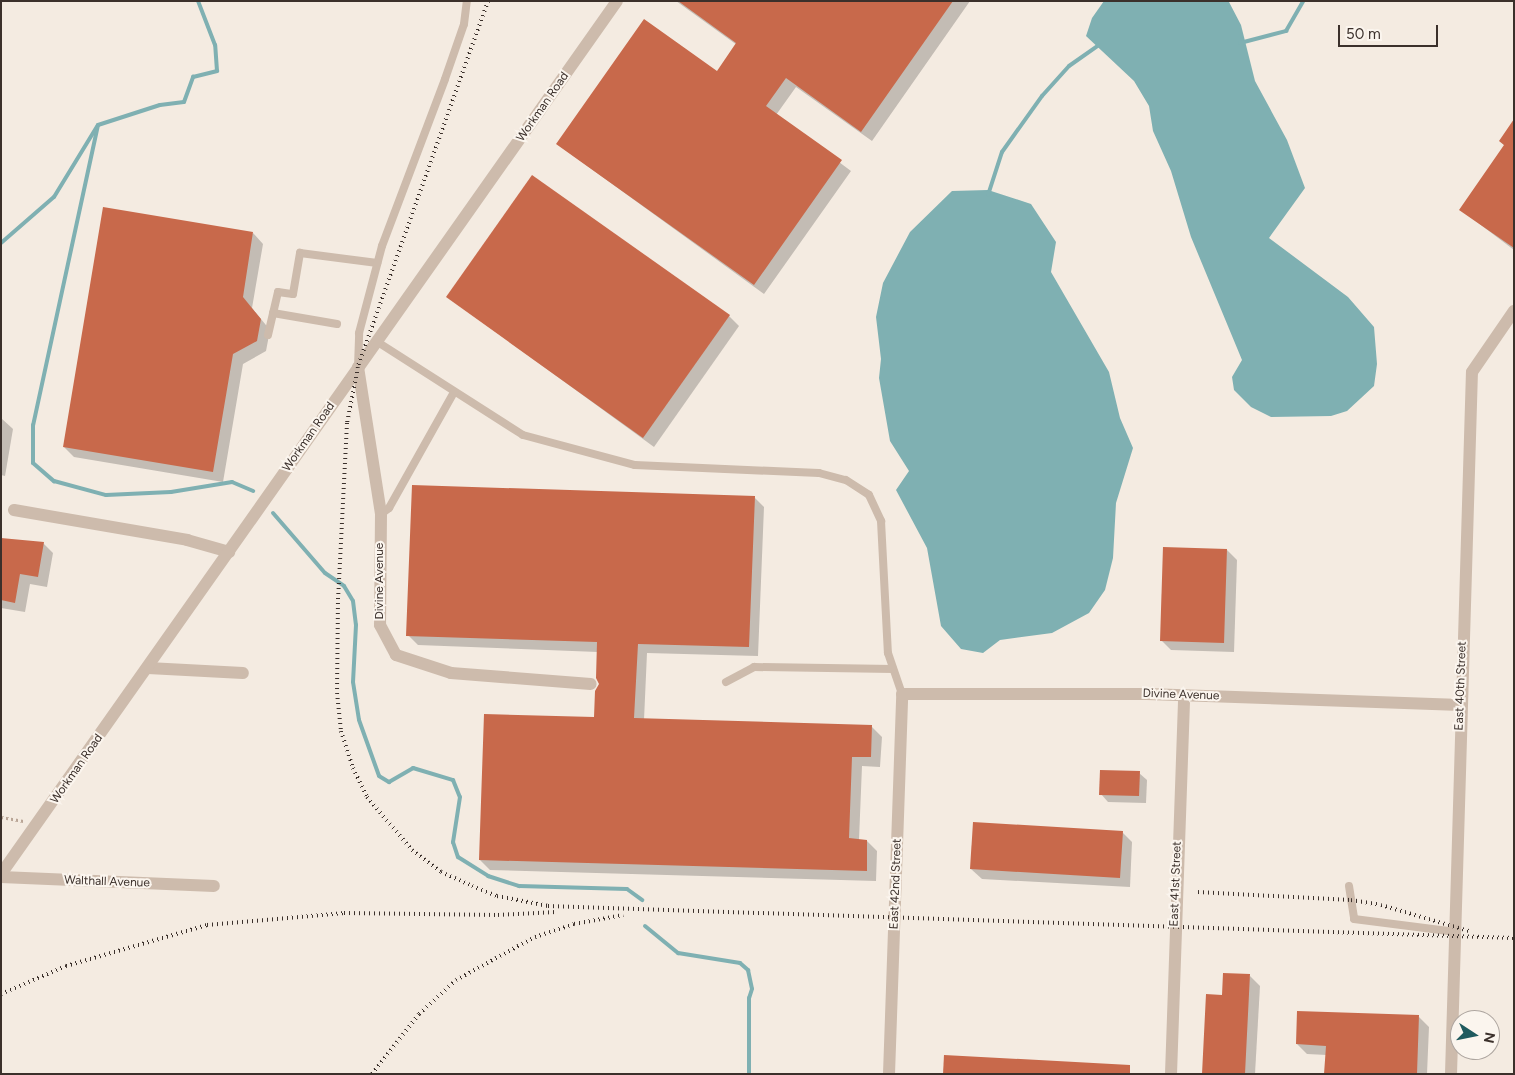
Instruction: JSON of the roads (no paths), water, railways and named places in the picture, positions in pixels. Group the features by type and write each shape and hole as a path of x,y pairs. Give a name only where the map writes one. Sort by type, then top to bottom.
{"street":[{"name":"Workman Road","path":"1,876 617,1"},
{"name":"East 40th Street","path":"1451,1074 1456,932 1460,705 1472,372 1514,311"},
{"name":"Divine Avenue","path":"358,367 381,514 380,625 396,655 451,673 591,684"},
{"path":"14,510 186,540 230,552"},
{"path":"148,668 243,674"},
{"name":"Divine Avenue","path":"902,694 1184,695 1460,705"},
{"name":"East 42nd Street","path":"889,1074 902,694"},
{"name":"East 41st Street","path":"1171,1074 1184,695"},
{"name":"Walthall Avenue","path":"1,876 214,886"}],"lane":[{"path":"358,367 359,332 378,263 464,24 467,1"},
{"path":"268,335 278,292 293,294 300,253 378,263"},
{"path":"273,313 337,324"},
{"path":"376,341 523,434 635,465 819,473 846,480 869,496 881,521 888,653 902,694"},
{"path":"381,514 389,508 454,392"},
{"path":"726,682 754,667 894,669"},
{"path":"1349,886 1354,919 1456,932"}],"water":[{"path":"1104,1 1229,2 1241,25 1255,81 1287,140 1305,188 1269,238 1348,297 1374,327 1377,364 1374,386 1347,411 1331,416 1271,417 1251,407 1234,390 1232,377 1242,360 1191,237 1171,171 1153,131 1149,106 1134,81 1086,36 1092,18"},
{"path":"988,190 1031,204 1056,242 1051,272 1109,372 1120,418 1133,448 1116,503 1113,558 1105,590 1089,613 1052,633 1000,640 983,653 961,649 941,626 927,548 896,490 909,471 890,441 879,378 881,359 876,317 883,283 910,232 952,191"}],"waterway":[{"path":"1,243 54,197 98,125 160,105 184,102 193,77 217,71 215,45 198,1"},
{"path":"1240,43 1286,31 1303,1"},
{"path":"988,195 1002,152 1042,96 1069,66 1098,46"},
{"path":"98,125 33,425 33,463 54,481 106,495 171,492 232,482 253,491"},
{"path":"273,513 325,573 344,586 353,601 356,625 353,682 359,720 379,776 389,782 413,768 453,780 460,797 453,842 458,857 488,876 519,886 627,889 642,900"},
{"path":"645,926 678,953 740,963 748,970 752,989 749,998 749,1074"}],"railway":[{"path":"488,1 358,367 347,423 338,598 337,693 341,731 353,768 367,797 412,850 441,872 472,886 497,896 548,906 1514,938"},
{"path":"1198,892 1351,900 1381,905 1469,931"},
{"path":"1,994 66,966 207,925 344,913 498,915 556,912"},
{"path":"372,1074 419,1014 456,980 535,937 574,924 623,915"}]}
